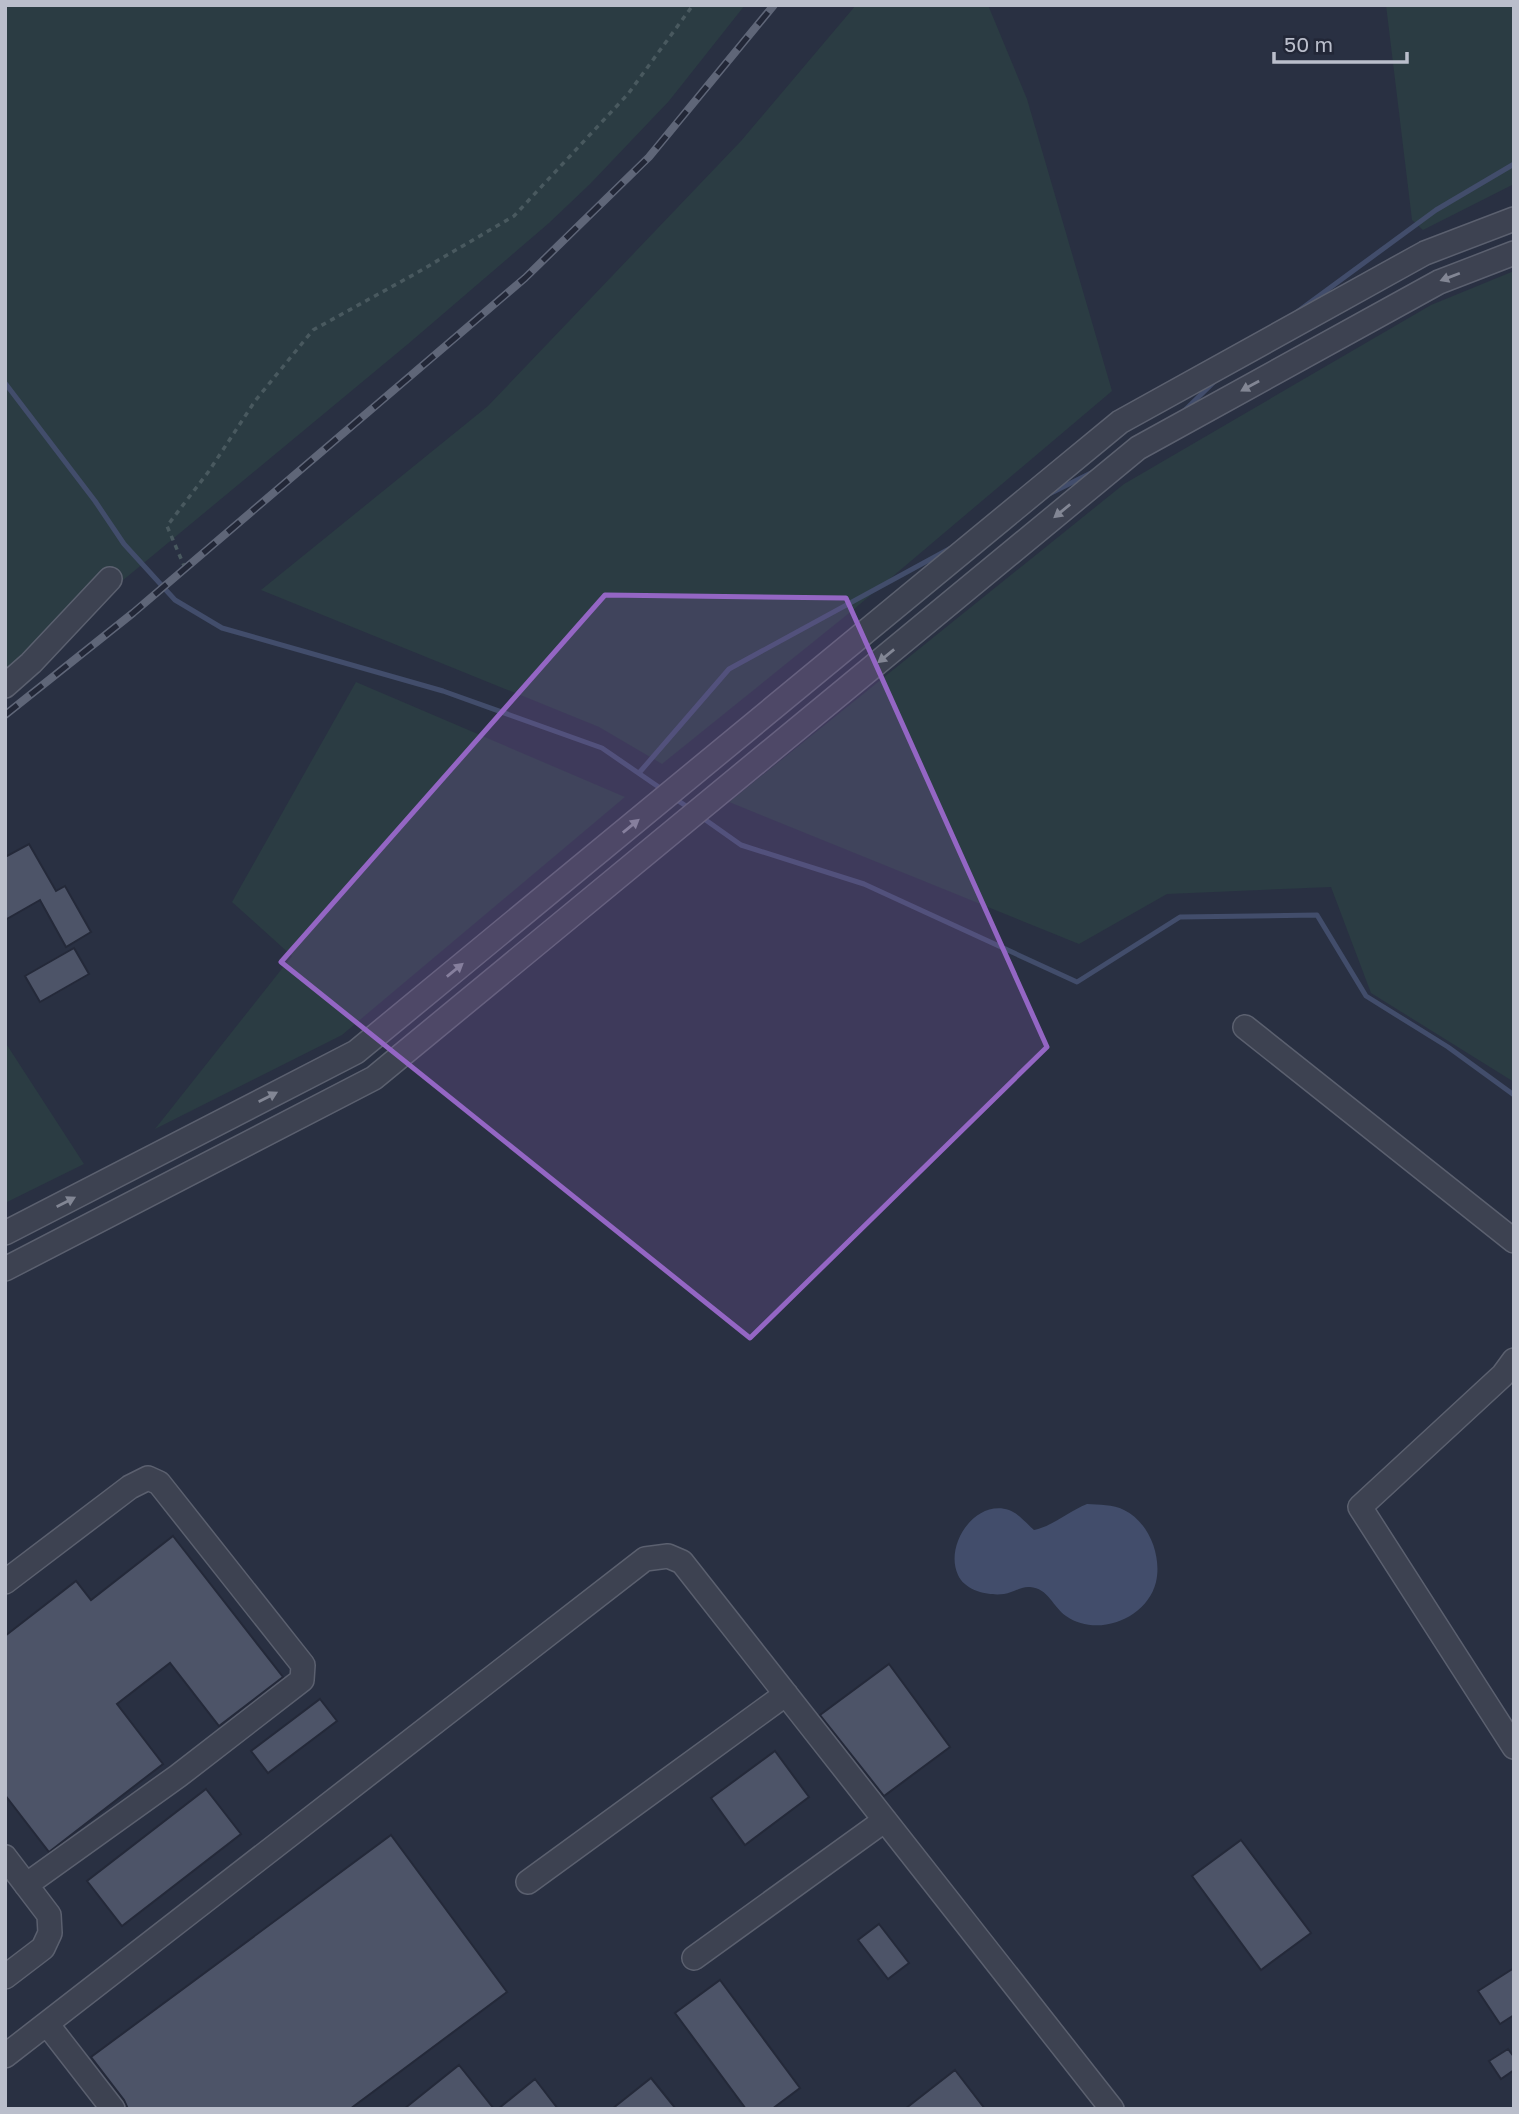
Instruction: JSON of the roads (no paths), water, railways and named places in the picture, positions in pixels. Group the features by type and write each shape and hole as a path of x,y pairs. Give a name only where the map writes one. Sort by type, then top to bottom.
{"street":[{"path":"5,1233 356,1052 1120,422 1425,253 1514,219"},
{"path":"5,1269 374,1078 1138,449 1439,282 1514,253"},
{"path":"5,686 31,663 110,579"},
{"path":"1245,1027 1514,1241"},
{"path":"1514,1360 1503,1375 1360,1507 1514,1747"},
{"path":"5,1582 130,1487 148,1478 159,1483 303,1665 302,1680 178,1776 26,1885"},
{"path":"5,2056 645,1559 668,1556 682,1562 1112,2109"},
{"path":"528,1882 786,1694"},
{"path":"694,1958 885,1820"},
{"path":"5,1857 49,1915 50,1933 43,1948 5,1977"},
{"path":"47,2024 113,2109"}],"water":[{"path":"1087,1504 1120,1508 1133,1515 1152,1541 1157,1561 1156,1582 1151,1595 1132,1615 1106,1625 1078,1622 1061,1612 1046,1594 1036,1588 1023,1588 1004,1594 985,1593 966,1585 958,1575 955,1551 959,1538 965,1527 985,1511 996,1508 1009,1510 1034,1530"}],"waterway":[{"path":"1297,312 1436,210 1514,164"},
{"path":"1184,411 1217,379"},
{"path":"5,383 95,501 124,544 175,600 222,628 443,691 602,748 663,790"},
{"path":"1049,494 1093,472"},
{"path":"639,773 729,669 951,548"},
{"path":"674,798 692,810"},
{"path":"700,816 741,845 864,884 1077,982 1180,917 1317,915 1366,996 1448,1047 1514,1095"}],"railway":[{"path":"5,715 133,613 525,278 649,157 774,5"}]}
